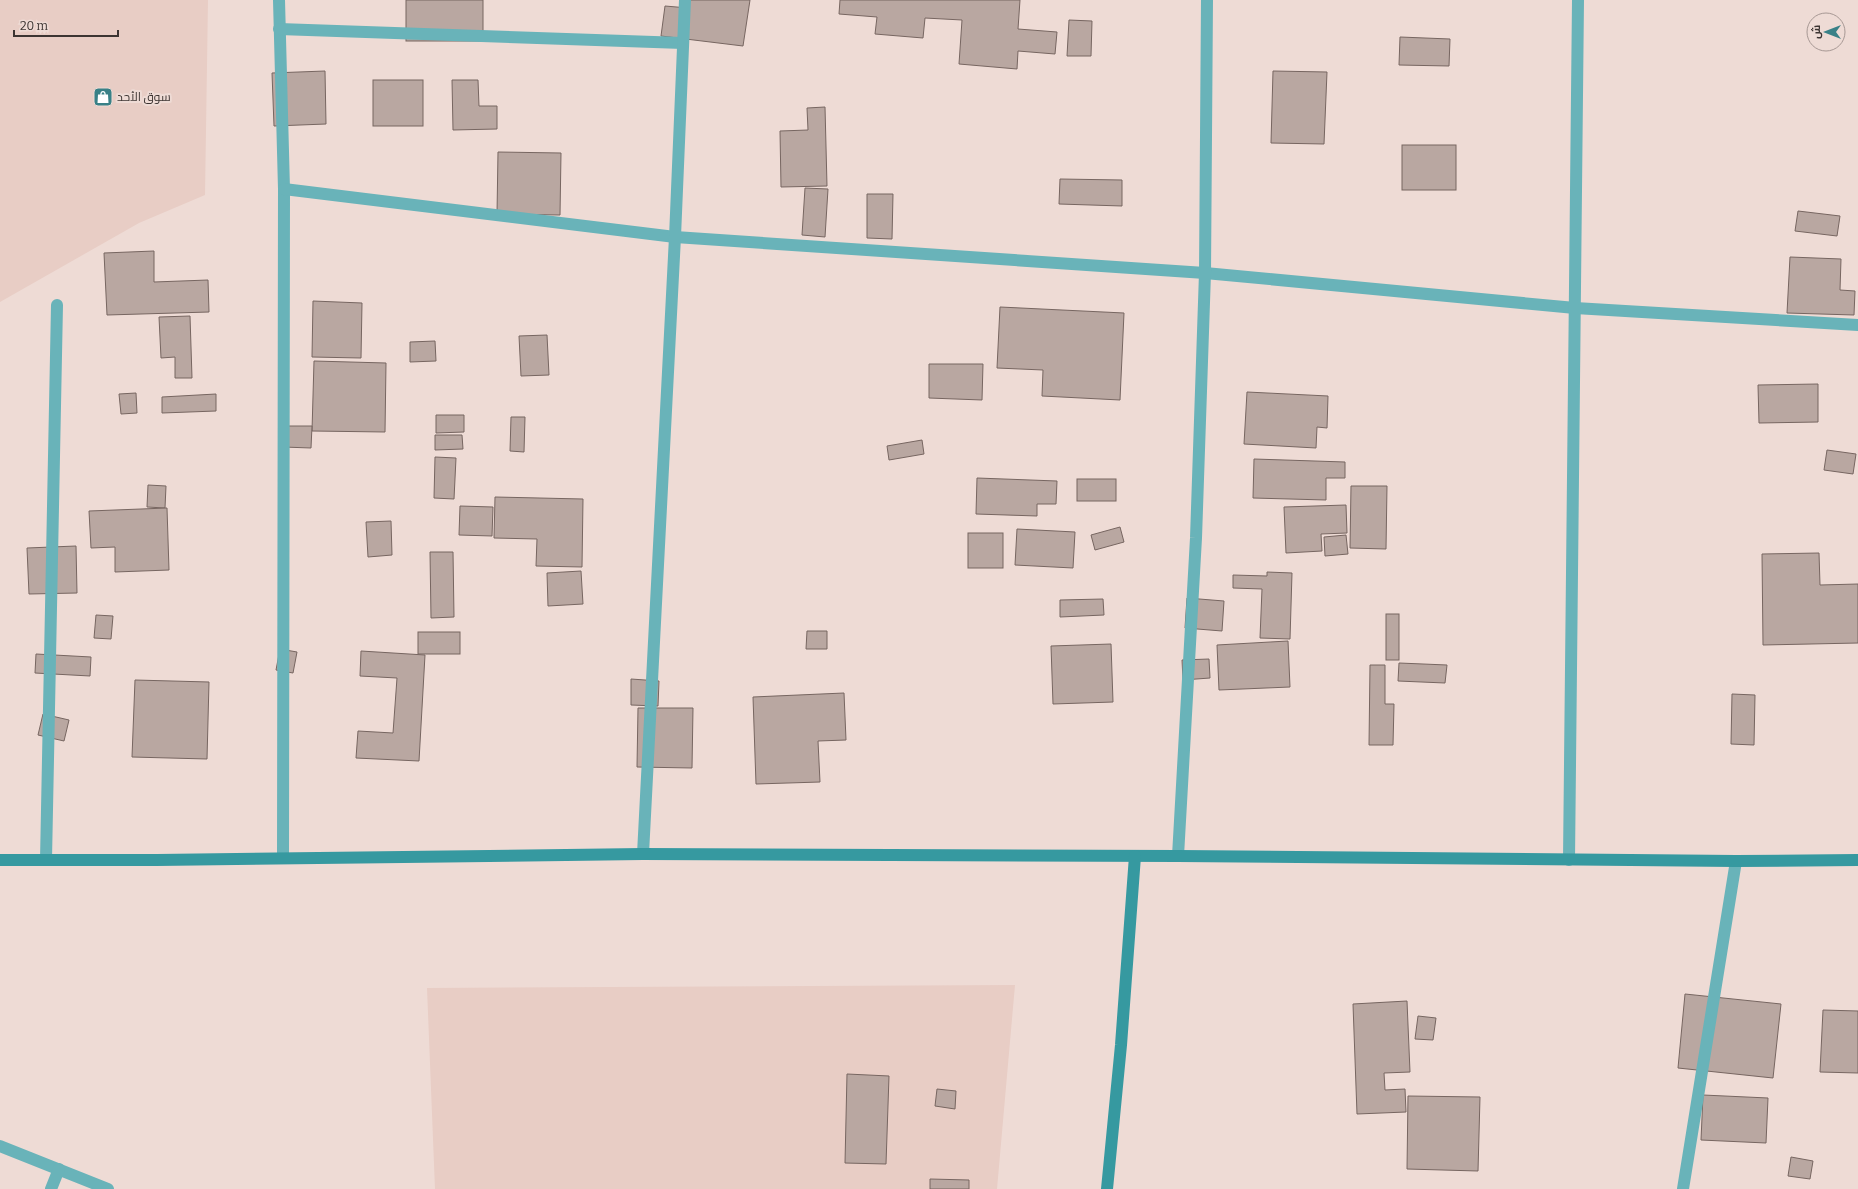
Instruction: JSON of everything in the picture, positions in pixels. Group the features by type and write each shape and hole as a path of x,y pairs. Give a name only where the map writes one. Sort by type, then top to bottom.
{"main road":[{"path":"0,860 643,854 1178,856 1736,861 1858,860"},
{"path":"1107,1189 1121,1045 1135,856"}],"street":[{"path":"279,0 284,189 283,858"},
{"path":"643,854 675,237 685,0"},
{"path":"1178,856 1196,538 1205,273 1207,0"},
{"path":"1569,860 1578,0"},
{"path":"279,29 683,43"},
{"path":"284,189 675,237 1205,273 1575,308 1858,325"},
{"path":"46,860 57,305"},
{"path":"1683,1189 1736,861"},
{"path":"0,1146 108,1189"},
{"path":"51,1189 59,1169"}],"shaded area":[{"name":"سوق الأحد","path":"0,0 208,0 205,195 139,223 0,302"},
{"path":"1015,985 997,1189 435,1189 427,988"}],"building":[{"path":"406,0 483,0 483,41 406,41"},
{"path":"689,0 750,0 743,46 661,36 665,6 688,8"},
{"path":"840,0 1020,0 1018,29 1057,32 1055,54 1018,51 1017,69 959,64 962,20 925,18 923,38 875,34 877,17 839,14"},
{"path":"1069,20 1092,21 1091,56 1067,56"},
{"path":"1400,37 1450,39 1449,66 1399,65"},
{"path":"325,71 326,124 274,126 272,73"},
{"path":"1273,71 1327,72 1324,144 1271,143"},
{"path":"373,80 423,80 423,126 373,126"},
{"path":"452,80 478,80 479,106 497,106 497,129 453,130"},
{"path":"825,107 827,186 781,187 780,131 808,130 807,108"},
{"path":"1402,145 1456,145 1456,190 1402,190"},
{"path":"498,152 561,153 560,215 497,214"},
{"path":"1060,179 1122,180 1122,206 1059,204"},
{"path":"805,188 828,189 825,237 802,235"},
{"path":"867,194 893,194 892,239 867,238"},
{"path":"1798,211 1840,216 1837,236 1795,231"},
{"path":"154,251 154,282 208,280 209,312 107,315 104,253"},
{"path":"1790,257 1841,259 1840,290 1855,291 1854,315 1787,313"},
{"path":"313,301 362,303 361,358 312,357"},
{"path":"1000,307 1124,313 1120,400 1042,396 1043,370 997,368"},
{"path":"190,316 192,378 175,378 175,357 161,358 159,317"},
{"path":"547,335 549,375 521,376 519,336"},
{"path":"435,341 436,361 410,362 410,342"},
{"path":"314,361 386,363 385,432 312,431"},
{"path":"929,364 983,364 982,400 929,398"},
{"path":"1818,384 1818,422 1759,423 1758,385"},
{"path":"1247,392 1328,396 1327,428 1317,427 1316,448 1244,444"},
{"path":"136,393 137,413 121,414 119,394"},
{"path":"216,394 216,411 162,413 162,397"},
{"path":"436,415 464,415 464,432 436,433"},
{"path":"511,417 525,417 524,452 510,451"},
{"path":"284,426 312,426 311,448 283,447"},
{"path":"435,435 462,435 463,449 435,450"},
{"path":"922,440 924,454 889,460 887,446"},
{"path":"1827,450 1856,454 1853,474 1824,470"},
{"path":"435,457 456,458 454,499 434,498"},
{"path":"1254,459 1345,462 1345,478 1326,478 1326,500 1253,498"},
{"path":"977,478 1057,481 1056,504 1037,504 1037,516 976,514"},
{"path":"1077,479 1116,479 1116,501 1077,501"},
{"path":"148,485 166,486 165,508 147,507"},
{"path":"1351,486 1387,486 1386,549 1350,548"},
{"path":"495,497 583,499 582,567 536,566 537,539 494,538"},
{"path":"1346,505 1347,533 1321,534 1322,551 1286,553 1284,507"},
{"path":"460,506 493,507 492,536 459,535"},
{"path":"167,508 169,570 115,572 115,547 91,548 89,511"},
{"path":"391,521 392,555 368,557 366,522"},
{"path":"1120,527 1124,542 1095,550 1091,535"},
{"path":"1017,529 1075,532 1073,568 1015,565"},
{"path":"968,533 1003,533 1003,568 968,568"},
{"path":"1346,535 1348,554 1325,556 1324,537"},
{"path":"76,546 77,593 29,594 27,548"},
{"path":"430,552 453,552 454,617 431,618"},
{"path":"1819,553 1820,585 1858,584 1858,643 1763,645 1762,554"},
{"path":"581,571 583,604 548,606 547,573"},
{"path":"1267,572 1292,573 1290,639 1260,638 1262,589 1233,588 1233,575 1267,576"},
{"path":"1187,598 1224,601 1222,631 1185,628"},
{"path":"1103,599 1104,615 1060,617 1060,600"},
{"path":"1386,614 1399,614 1399,660 1386,660"},
{"path":"96,615 113,616 111,639 94,638"},
{"path":"807,631 827,631 827,649 806,649"},
{"path":"418,632 460,632 460,654 418,654"},
{"path":"1288,641 1290,687 1219,690 1217,645"},
{"path":"1111,644 1113,702 1053,704 1051,646"},
{"path":"280,649 297,652 293,673 276,670"},
{"path":"361,651 425,655 419,761 356,758 358,731 393,733 397,678 360,676"},
{"path":"36,654 91,657 90,676 35,673"},
{"path":"1209,659 1210,678 1183,680 1182,660"},
{"path":"1399,663 1447,665 1445,683 1398,681"},
{"path":"1370,665 1385,665 1385,704 1394,704 1393,745 1369,745"},
{"path":"631,679 659,681 658,706 631,705"},
{"path":"135,680 209,682 207,759 132,757"},
{"path":"844,693 846,740 818,741 820,782 756,784 753,697"},
{"path":"1732,694 1755,695 1754,745 1731,744"},
{"path":"638,708 693,708 692,768 637,767"},
{"path":"43,714 69,720 64,741 38,735"},
{"path":"1685,994 1781,1004 1773,1078 1678,1068"},
{"path":"1407,1001 1410,1072 1384,1073 1385,1090 1405,1089 1406,1112 1357,1114 1353,1004"},
{"path":"1823,1010 1858,1011 1858,1073 1820,1072"},
{"path":"1418,1016 1436,1018 1433,1040 1415,1039"},
{"path":"847,1074 889,1076 886,1164 845,1163"},
{"path":"937,1089 956,1091 955,1109 935,1106"},
{"path":"1703,1095 1768,1098 1766,1143 1701,1140"},
{"path":"1408,1096 1480,1097 1478,1171 1407,1169"},
{"path":"1791,1157 1813,1161 1810,1179 1788,1176"},
{"path":"930,1179 969,1180 969,1189 930,1189"}],"place":[{"name":"سوق الأحد","path":"103,97"}]}
